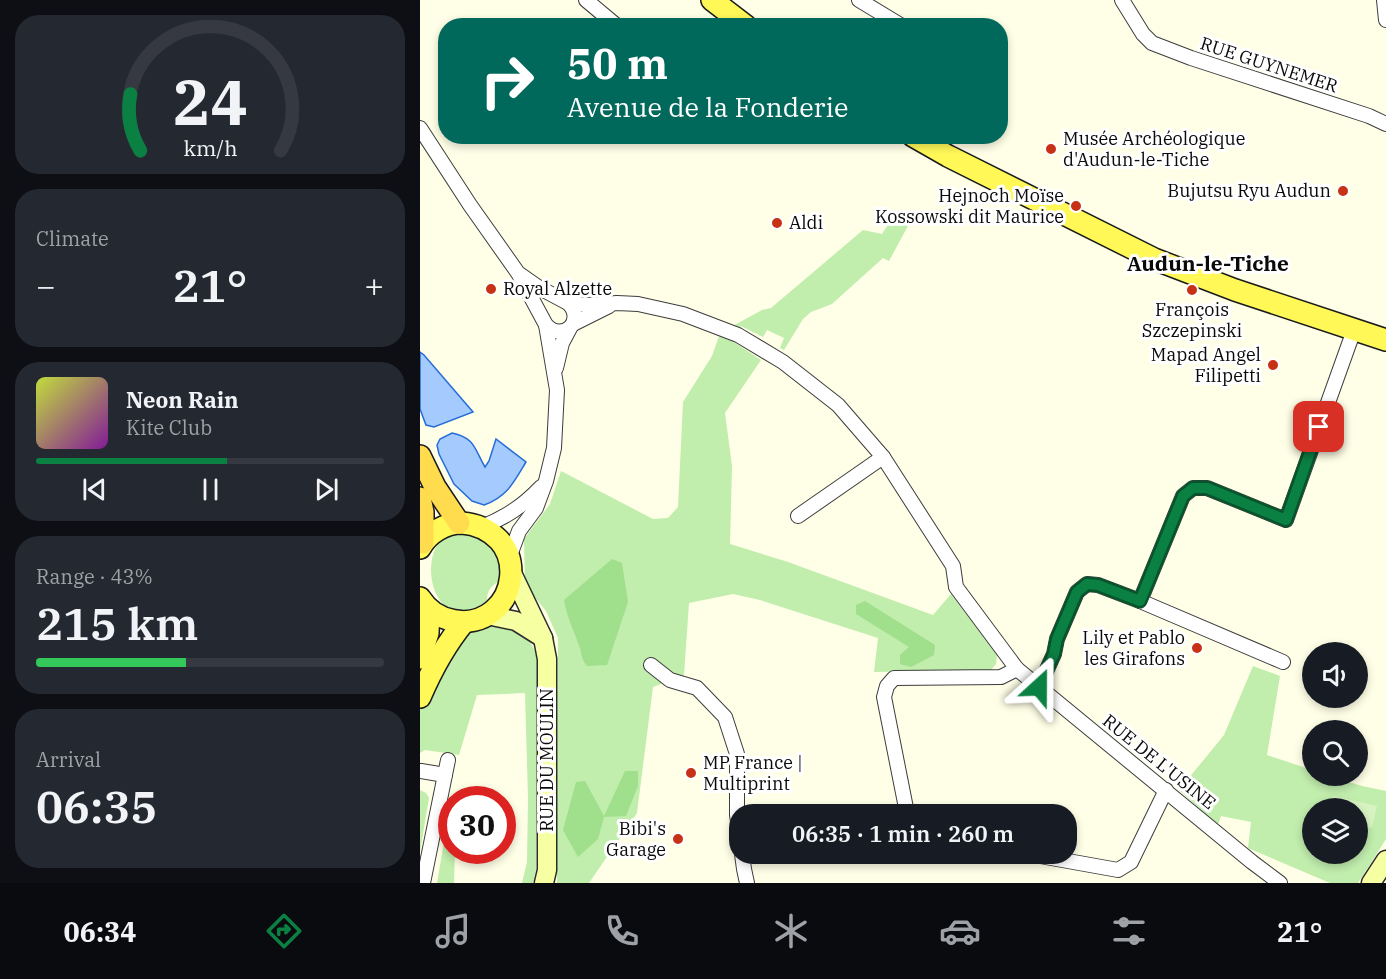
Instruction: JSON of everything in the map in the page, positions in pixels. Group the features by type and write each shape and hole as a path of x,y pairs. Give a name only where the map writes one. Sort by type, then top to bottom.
{"highway":[{"path":"420,456 435,487 459,523"},
{"path":"420,498 423,512 421,545"}],"main road":[{"path":"712,0 736,18"},
{"path":"927,144 1154,259 1235,290 1386,340"},
{"path":"421,545 433,533 446,526 459,523 471,524 482,527 503,545 510,564 509,586 503,600 487,615 464,622 453,621 440,617 425,604"},
{"name":"RUE DU MOULIN","path":"510,564 543,638 547,659 547,870 544,883"},
{"path":"420,658 428,633 425,604"},
{"path":"487,615 516,621 543,638"},
{"path":"420,697 432,669 448,642 464,622"},
{"path":"1371,883 1386,860"}],"street":[{"path":"586,0 607,18"},
{"path":"859,0 889,18"},
{"name":"RUE GUYNEMER","path":"1122,0 1143,34 1152,43 1187,57 1369,116 1386,124"},
{"path":"1384,0 1386,20"},
{"path":"420,128 518,273 545,323 552,331 566,330 617,303"},
{"path":"518,273 566,302 574,310 574,320 562,343 554,374"},
{"path":"510,564 519,531 536,508 546,481 554,448 557,390 544,312 549,303 559,300 566,302"},
{"name":"RUE DE L'USINE","path":"566,302 586,305 638,304 683,314 738,335 783,362 838,405 883,457 953,566 956,587 1017,669 1280,883"},
{"path":"1140,601 1183,496 1193,488 1207,488 1286,520 1354,330"},
{"path":"798,516 883,457"},
{"path":"482,527 505,517 528,501 546,481"},
{"path":"1039,687 1077,592 1087,584 1098,585 1140,601 1282,662"},
{"path":"651,665 670,680 697,688 725,717 737,754 737,804"},
{"path":"905,804 884,698 887,687 894,678 1000,677 1017,669"},
{"path":"423,883 448,760"},
{"path":"421,771 445,776"},
{"path":"1077,863 1118,870 1131,862 1166,790"},
{"path":"744,864 747,883"}],"green space":[{"path":"894,215 909,224 889,261 883,258 832,304 811,312 803,319 784,350 780,348 784,338 767,330 763,337 741,326 734,342 761,360 725,413 732,466 730,544 788,562 933,615 951,594 997,655 996,664 991,670 874,672 878,638 760,600 733,594 689,603 684,675 653,687 637,813 589,883 557,883 558,638 546,611 525,585 524,539 550,504 561,471 653,519 668,518 678,507 683,402 712,356 720,333 762,310 771,308 863,230 882,234"},
{"path":"454,534 470,534 485,540 496,551 501,565 501,581 490,589 487,603 475,610 461,612 449,609 440,601 434,589 431,576 435,550 441,540"},
{"path":"612,559 622,563 628,602 607,665 587,666 564,600"},
{"path":"865,601 935,645 934,655 911,667 900,664 900,655 909,647 856,614 856,605"},
{"path":"496,625 512,627 524,634 532,645 538,660 536,869 533,883 522,883 527,862 525,693 477,695 459,755 425,750 420,753 420,667 439,678 466,635"},
{"path":"1253,666 1280,676 1267,755 1302,767 1302,786 1362,786 1386,791 1386,839 1358,883 1330,883 1248,848 1251,822 1221,816 1218,825 1179,790 1224,735"},
{"path":"625,771 638,771 638,786 626,816 604,817 598,839 578,857 563,830 576,782 585,781 604,816"},
{"path":"420,790 429,798 420,852"},
{"path":"1368,804 1377,806 1372,828 1368,827"},
{"path":"440,864 455,864 454,883 437,883"}],"water":[{"path":"420,352 473,412 434,427 426,425 420,409"},
{"path":"452,433 470,441 485,467 496,439 526,462 509,488 499,498 484,505 472,501 454,484 437,445 440,439"}],"place":[{"name":"Musée Archéologique d'Audun-le-Tiche","path":"1051,149"},
{"name":"Bujutsu Ryu Audun","path":"1343,191"},
{"name":"Hejnoch Moïse Kossowski dit Maurice","path":"1076,206"},
{"name":"Aldi","path":"777,223"},
{"name":"Royal Alzette","path":"491,289"},
{"name":"François Szczepinski","path":"1192,290"},
{"name":"Mapad Angel Filipetti","path":"1273,365"},
{"name":"Lily et Pablo les Girafons","path":"1197,648"},
{"name":"MP France | Multiprint","path":"691,773"},
{"name":"Bibi's Garage","path":"678,839"}],"district":[{"name":"Audun-le-Tiche","path":"1208,264"}],"route":[{"path":"1039,687 1077,592 1087,584 1098,585 1140,601 1183,496 1193,488 1207,488 1286,520 1319,427"}]}
